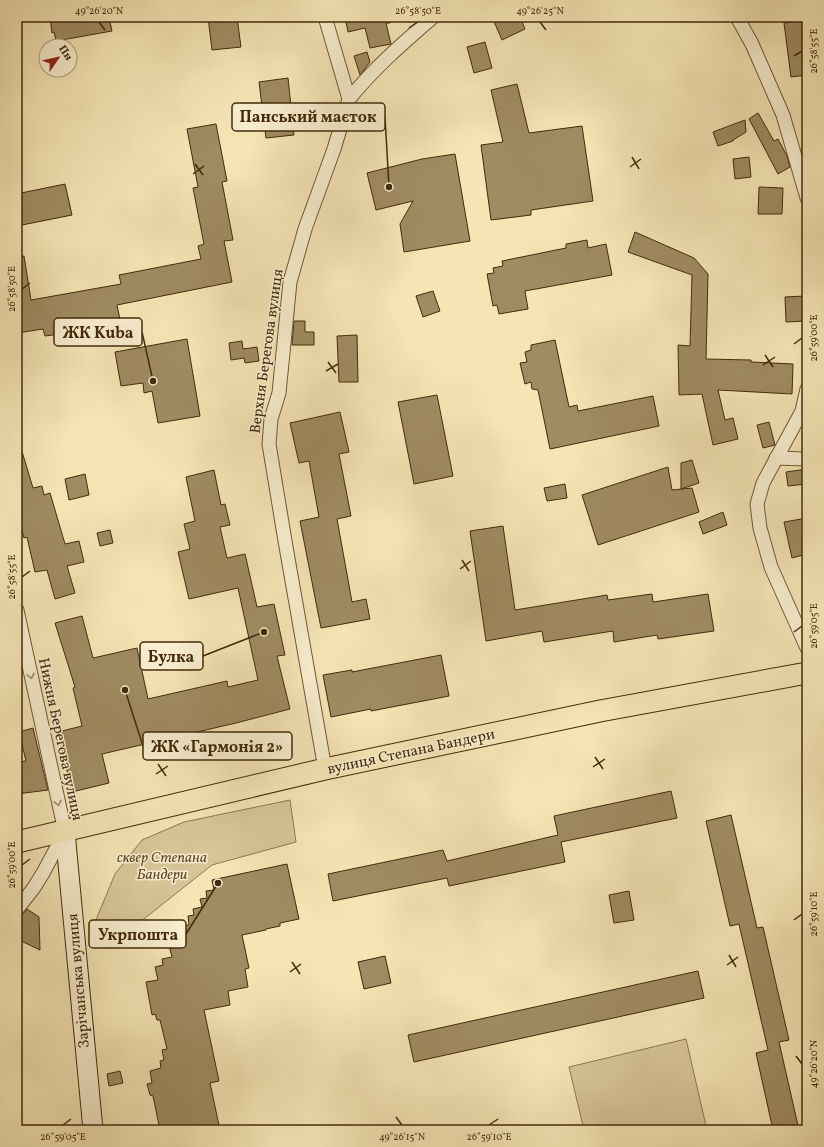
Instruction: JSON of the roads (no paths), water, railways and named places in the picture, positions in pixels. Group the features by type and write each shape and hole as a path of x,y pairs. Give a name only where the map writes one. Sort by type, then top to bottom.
{"main road":[{"name":"вулиця Степана Бандери","path":"17,842 325,769 600,711 807,673"}],"street":[{"path":"326,17 349,99"},
{"path":"349,99 366,77 433,17"},
{"path":"738,17 752,44 783,115 807,198"},
{"name":"Верхня Берегова вулиця","path":"325,769 269,444 271,420 279,393 290,282 305,229 334,149 349,99"},
{"path":"807,389 802,410 763,483 757,504 760,528 771,567 807,648"},
{"path":"776,458 807,459"},
{"name":"Нижня Берегова вулиця","path":"17,610 64,832 43,873 33,889 17,909"},
{"name":"Зарічанська вулиця","path":"64,832 93,1130"}],"place":[{"name":"Панський маєток","path":"389,187"},
{"name":"ЖК Kuba","path":"153,381"},
{"name":"Булка","path":"264,632"},
{"name":"ЖК «Гармонія 2»","path":"125,690"},
{"name":"Укрпошта","path":"218,883"}],"park label":[{"name":"сквер Степана Бандери","path":"162,866"}]}
